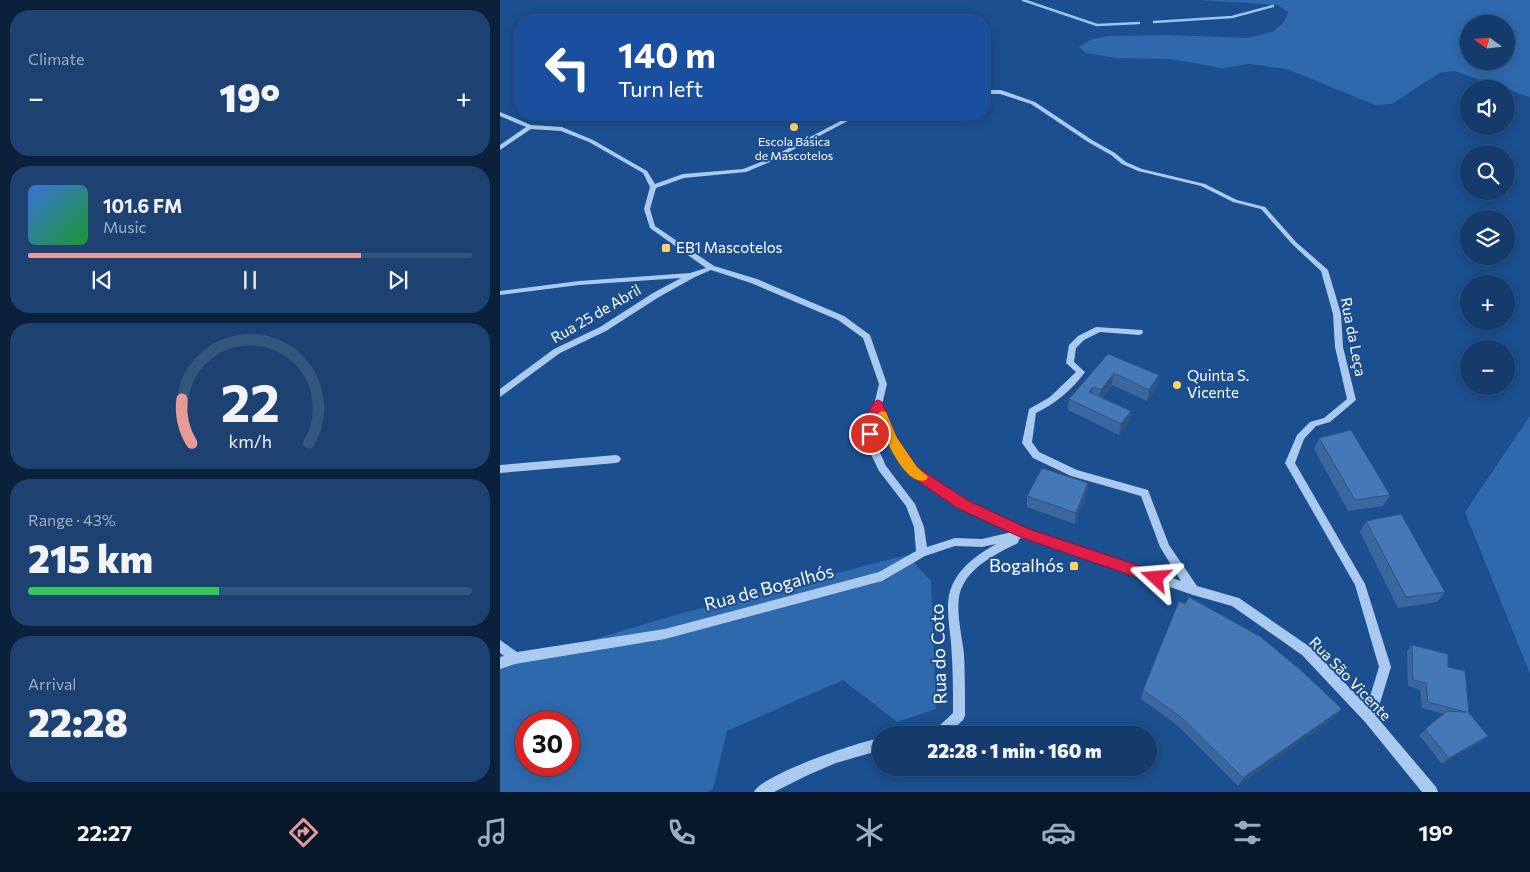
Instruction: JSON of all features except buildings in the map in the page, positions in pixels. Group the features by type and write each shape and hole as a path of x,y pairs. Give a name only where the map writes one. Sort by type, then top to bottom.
{"street":[{"name":"Rua da Leça","path":"990,92 1001,92 1033,103 1124,163 1140,170 1203,185 1235,201 1263,208 1294,243 1324,270 1337,314 1339,347 1352,400 1327,420 1313,424 1300,437 1290,463 1360,584 1385,667 1369,718"},
{"path":"500,114 530,127 562,129 592,141 645,172 654,187 647,209 652,227 711,268 754,281 841,318 867,337 883,384 878,405 869,422 872,446 882,468 910,504 919,527 922,553"},
{"path":"654,187 683,176 744,171 768,161 847,120"},
{"path":"500,148 530,127"},
{"name":"Rua 25 de Abril","path":"500,394 557,351 602,329 692,275 711,268"},
{"path":"500,293 579,283 692,275"},
{"path":"1139,332 1099,329 1081,338 1072,347 1070,363 1081,372 1046,406 1032,411 1027,443 1036,455 1074,473 1145,493 1165,547 1194,590"},
{"name":"Rua São Vicente","path":"878,405 891,439 912,471 962,504 1025,533 1235,602 1306,651 1369,718 1431,792"},
{"path":"500,470 616,459"},
{"name":"Rua de Bogalhós","path":"500,663 515,658 665,634 882,576 922,553 955,542 982,543 1025,533"},
{"name":"Rua do Coto","path":"948,726 959,716 957,641 954,614 956,589 966,573 984,556 1025,533"},
{"path":"500,646 515,658"},
{"path":"761,792 778,782 831,760 872,747"}],"shaded area":[{"path":"1199,0 1530,0 1530,97 1515,92 1515,80 1480,80 1454,71 1439,73 1392,104 1375,105 1287,69 1250,64 1222,68 1170,59 1115,58 1086,53 1079,47 1092,39 1110,36 1169,35 1249,38 1274,31 1285,21 1288,12 1278,5"},
{"path":"1530,416 1530,674 1465,512"},
{"path":"907,555 931,581 936,709 897,722 843,680 727,731 713,789 706,792 500,792 500,667 679,614"}],"waterway":[{"path":"1023,0 1097,25 1139,23"},
{"path":"1154,22 1232,17 1273,6"}],"slow traffic":[{"path":"882,415 891,439 912,471 922,477"}],"place":[{"name":"Escola Básica de Mascotelos","path":"794,127"},
{"name":"EB1 Mascotelos","path":"666,248"},
{"name":"Quinta S. Vicente","path":"1177,385"},
{"name":"Bogalhós","path":"1074,566"}],"route":[{"path":"870,434 869,422 878,405 891,439 912,471 962,504 1025,533 1156,578"}]}
